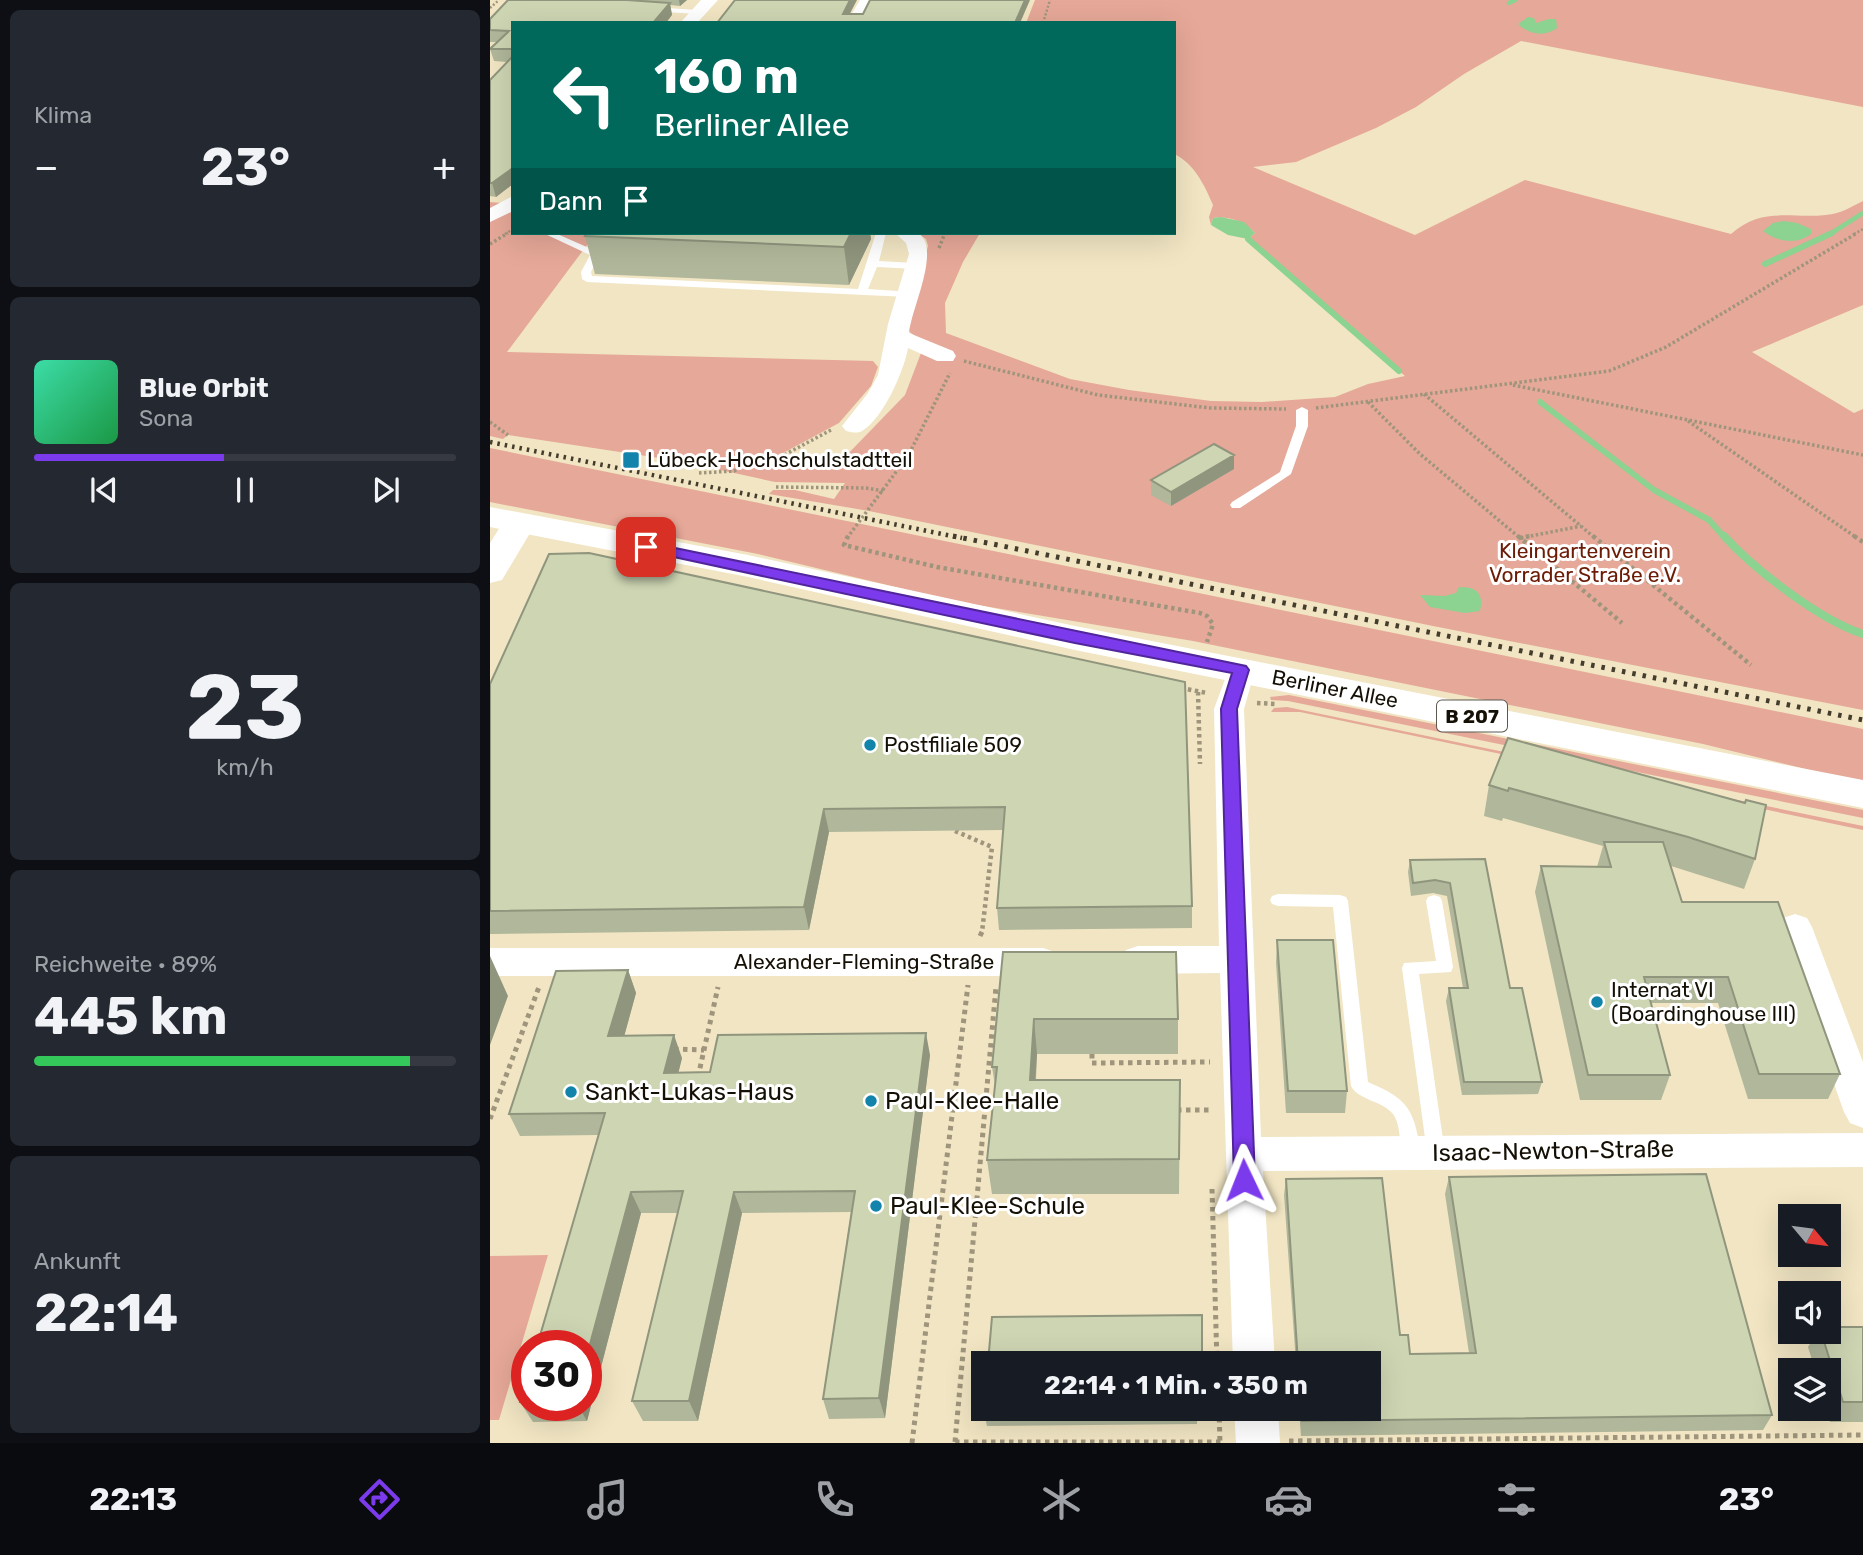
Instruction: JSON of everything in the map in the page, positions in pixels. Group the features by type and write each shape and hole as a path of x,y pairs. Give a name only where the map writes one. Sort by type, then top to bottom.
{"main road":[{"name":"Berliner Allee","path":"504,520 748,566 1075,638 1186,679 1236,684 1863,794"},
{"path":"490,572 504,520"}],"street":[{"path":"692,18 710,0"},
{"path":"855,21 869,0"},
{"path":"854,426 874,404 894,369 898,336 920,246 910,235"},
{"path":"898,336 949,361"},
{"path":"1236,684 1238,960 1243,1154 1253,1351"},
{"path":"1795,927 1863,1112"},
{"path":"1110,961 1238,960"},
{"name":"Alexander-Fleming-Straße","path":"490,962 1069,961"},
{"name":"Isaac-Newton-Straße","path":"1243,1154 1863,1150"}],"lane":[{"path":"648,9 692,18"},
{"path":"552,235 595,254 586,272 587,279 908,294"},
{"path":"862,292 880,235"},
{"path":"873,264 915,266"},
{"path":"1236,505 1285,474 1302,426 1303,410"},
{"path":"1278,900 1340,901 1360,1086 1393,1100 1406,1117 1424,1153"},
{"path":"1424,1153 1410,968 1445,967 1434,901"}],"path":[{"path":"490,8 499,0"},
{"path":"1044,21 1050,0"},
{"path":"1236,684 1186,679 1213,624 1200,613 937,567 844,545 844,541 908,456 949,379 949,361 1098,395 1210,408 1303,410 1609,371 1666,347 1863,229"},
{"path":"490,244 511,230"},
{"path":"1508,384 1863,455"},
{"path":"1424,394 1489,451 1751,666"},
{"path":"1368,402 1420,454 1622,624"},
{"path":"1685,419 1863,542"},
{"path":"490,422 508,435"},
{"path":"699,473 734,471 751,462 769,463 839,426 854,426"},
{"path":"776,487 866,488 884,491"},
{"path":"1520,538 1582,526"},
{"path":"955,831 992,847 984,928 985,962 955,1443 1242,1436 1863,1435"},
{"path":"697,1084 723,962"},
{"path":"912,1443 985,962"},
{"path":"490,1119 547,963"},
{"path":"662,1049 704,1050"},
{"path":"1092,1054 1092,1063 1210,1062"},
{"path":"1171,1110 1211,1110"},
{"path":"1229,1421 1242,1436"}],"green space":[{"name":"Kleingartenverein Vorrader Straße e.V.","path":"1035,0 1863,0 1863,107 1521,41 1464,74 1416,107 1376,128 1296,162 1253,167 1415,235 1525,180 1731,234 1743,225 1765,217 1831,214 1863,201 1863,305 1752,352 1854,413 1863,409 1863,710 869,511 769,494 773,490 795,490 834,499 845,483 775,482 679,461 508,435 503,439 490,436 490,202 511,204 511,235 595,235 507,352 873,361 878,367 871,386 839,423 770,460 842,460 905,395 921,353 942,352 905,327 928,246 926,239 920,235 979,235 963,262 945,303 946,333 1070,379 1211,401 1262,402 1335,397 1368,384 1405,376 1248,239 1255,233 1250,229 1241,222 1225,218 1213,218 1211,225 1209,217 1213,205 1206,190 1193,169 1176,155 1176,21 1027,21"},
{"path":"490,448 1863,729 1863,783 1703,744 1193,641 954,601 758,554 490,502"},
{"path":"1289,695 1863,810 1863,818 1288,701 1271,700 1270,697"},
{"path":"1287,707 1863,826 1863,830 1300,712 1271,712 1274,708"},
{"path":"548,1255 526,1330 511,1330 511,1380 499,1420 490,1420 490,1256"}],"shaded area":[{"path":"1528,17 1534,18 1536,23 1556,19 1557,28 1542,34 1532,32 1518,24"},
{"path":"1213,218 1244,222 1255,233 1248,239 1228,235 1211,225"},
{"path":"1784,221 1811,229 1811,234 1800,240 1787,241 1774,238 1763,231 1773,223"},
{"path":"1459,587 1478,592 1481,600 1480,611 1465,613 1430,607 1420,595 1444,596 1456,593"}],"building":[{"path":"508,0 627,0 670,3 655,21 511,21 511,49 490,49 509,31 490,30 490,19"},
{"path":"735,0 850,0 843,14 863,14 870,0 1025,0 1016,21 719,21"},
{"path":"511,58 511,169 492,183 490,183 490,80"},
{"path":"586,235 850,235 844,247"},
{"path":"1214,444 1234,455 1171,492 1151,480"},
{"path":"589,553 1185,682 1192,906 997,908 1005,807 824,809 804,907 490,911 490,684 549,554"},
{"path":"1508,738 1745,803 1746,800 1766,805 1755,859 1688,837 1509,788 1508,791 1489,785"},
{"path":"1604,842 1663,842 1682,902 1778,902 1840,1074 1759,1074 1728,977 1644,977 1670,1075 1588,1075 1541,866 1611,867"},
{"path":"1485,859 1510,988 1522,988 1542,1082 1464,1082 1449,988 1468,988 1450,883 1435,880 1413,883 1410,860"},
{"path":"1277,940 1333,940 1347,1091 1288,1091"},
{"path":"1003,952 1176,952 1178,1019 1034,1019 1030,1080 1180,1080 1179,1159 987,1160 997,1067 992,1067"},
{"path":"628,970 608,1036 674,1035 664,1073 710,1072 718,1035 926,1033 879,1398 823,1399 855,1191 734,1192 689,1401 632,1401 683,1191 631,1192 594,1330 542,1330 605,1113 509,1114 556,971"},
{"path":"1706,1174 1772,1415 1381,1420 1381,1351 1297,1351 1286,1179 1382,1178 1400,1335 1408,1335 1410,1354 1476,1353 1449,1177"},
{"path":"1202,1315 1202,1351 989,1351 992,1317"},
{"path":"1841,1327 1863,1327 1863,1402 1843,1402 1841,1358 1829,1358 1825,1344 1841,1344"}],"waterway":[{"path":"1509,3 1515,0"},
{"path":"1830,234 1863,213"},
{"path":"1765,264 1830,234"},
{"path":"1248,239 1399,371"},
{"path":"1540,402 1654,490 1709,520 1725,538"},
{"path":"1724,536 1753,564 1808,606 1863,634"}],"railway":[{"path":"490,442 962,538"},
{"path":"953,536 1863,720"}],"place":[{"name":"Lübeck-Hochschulstadtteil","path":"631,460"},
{"name":"Postfiliale 509","path":"870,745"},
{"name":"Internat VI (Boardinghouse III)","path":"1597,1002"},
{"name":"Sankt-Lukas-Haus","path":"571,1092"},
{"name":"Paul-Klee-Halle","path":"871,1101"},
{"name":"Paul-Klee-Schule","path":"876,1206"}],"route":[{"path":"646,547 748,566 1075,638 1241,670 1230,698 1229,709 1244,1180"}]}
